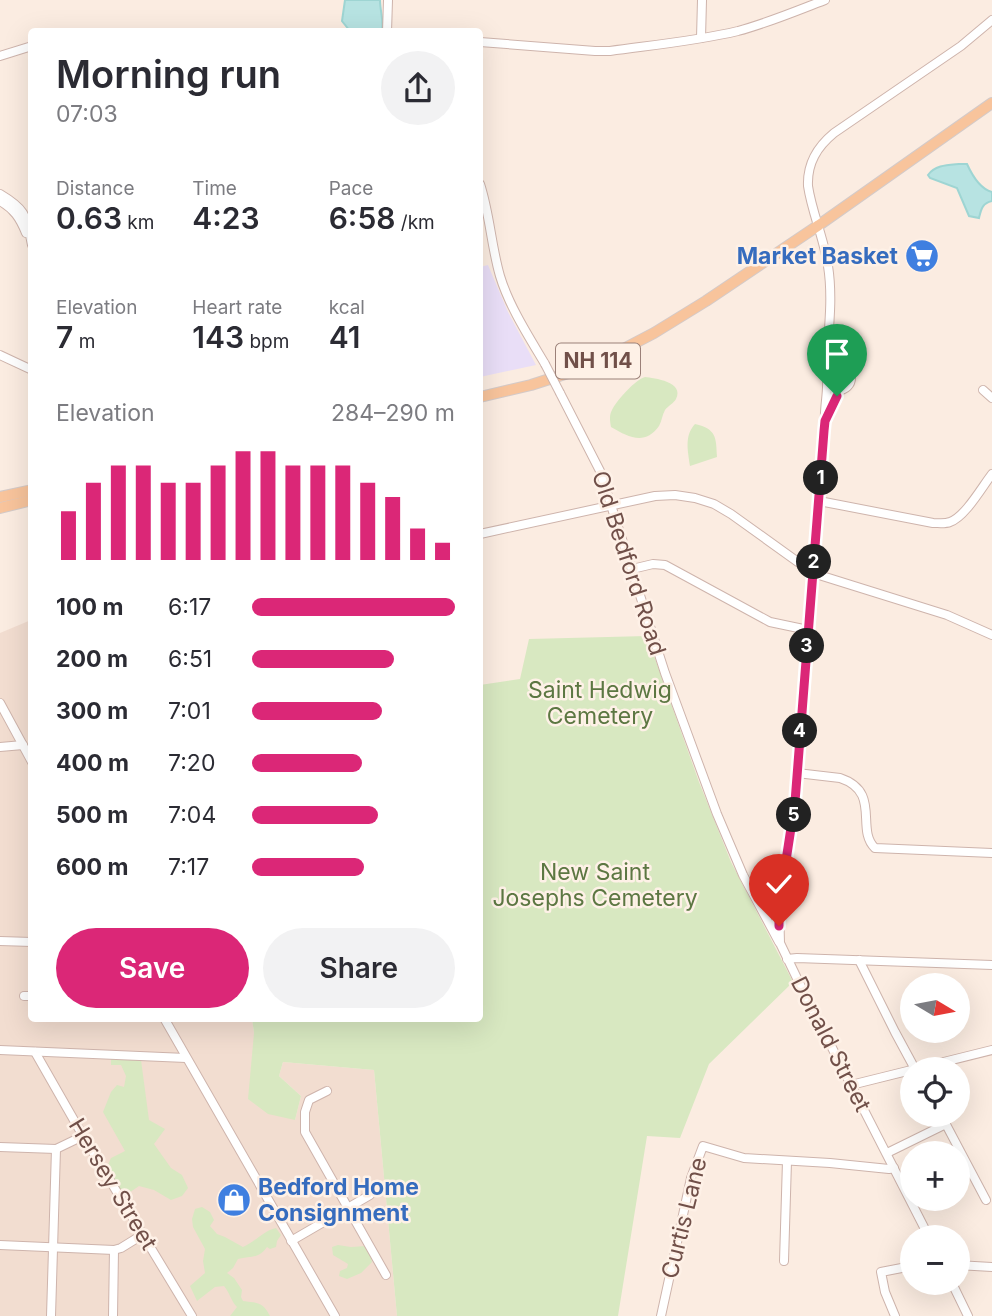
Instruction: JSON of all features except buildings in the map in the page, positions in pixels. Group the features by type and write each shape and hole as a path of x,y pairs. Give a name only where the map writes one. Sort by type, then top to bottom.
{"main road":[{"name":"NH 114","path":"483,396 568,373 636,343 706,301 992,103"},
{"path":"0,497 28,491"},
{"path":"0,509 28,501"}],"street":[{"path":"387,0 387,28"},
{"path":"701,38 702,0"},
{"path":"483,42 610,51 740,30 825,0"},
{"name":"Donald Street","path":"923,1225 780,943 779,906 793,822 830,360 829,273 807,176 811,160 825,140 961,46 992,20"},
{"path":"0,56 28,47"},
{"path":"0,194 23,211 28,228"},
{"name":"Old Bedford Road","path":"483,195 502,281 594,458 699,770 732,851 780,943"},
{"path":"0,201 17,215 28,238"},
{"name":"Donald Street","path":"825,421 841,390 848,387 851,380 847,369 838,358 829,331"},
{"path":"0,355 28,368"},
{"path":"841,390 833,389 827,377 829,371 836,367 847,369"},
{"path":"983,390 992,398"},
{"path":"819,501 933,523 947,523 953,522 960,515 992,474"},
{"path":"483,533 655,496 675,495 714,504 813,572 947,615 992,635"},
{"path":"632,569 653,564 665,565 770,622 808,630"},
{"path":"0,704 28,756"},
{"path":"0,747 23,746"},
{"path":"797,773 839,778 856,787 865,804 869,843 875,849 992,853"},
{"path":"765,916 772,914 779,906"},
{"path":"0,941 28,942"},
{"path":"787,959 992,965"},
{"path":"859,960 909,1057"},
{"path":"166,1022 335,1316"},
{"path":"961,1057 992,1049"},
{"path":"0,1050 186,1058"},
{"name":"Hersey Street","path":"35,1052 192,1316"},
{"path":"851,1084 900,1073"},
{"path":"327,1091 310,1100 305,1112 305,1132 386,1275"},
{"path":"887,1153 940,1127"},
{"path":"948,1127 986,1200"},
{"path":"0,1147 56,1149 83,1136"},
{"name":"Curtis Lane","path":"661,1316 691,1178 702,1146 744,1158 894,1168"},
{"path":"51,1316 56,1149"},
{"path":"784,1261 787,1161"},
{"path":"291,1241 370,1195"},
{"path":"0,1245 114,1250 142,1235"},
{"path":"113,1316 114,1250"},
{"path":"970,1266 992,1267"},
{"path":"895,1316 885,1292 881,1272 900,1268"},
{"path":"958,1295 968,1316"}],"shaded area":[{"path":"488,265 508,312 536,365 483,376 483,266"},
{"path":"28,621 28,1022 252,1022 254,1033 295,1120 301,1096 279,1076 283,1062 374,1070 397,1316 0,1316 0,633"}],"green space":[{"path":"645,377 667,382 673,385 678,393 665,410 654,432 636,438 611,427 610,416 622,396"},
{"path":"695,424 708,429 714,435 717,457 690,466 688,439"},
{"path":"647,636 699,782 731,862 793,982 709,1064 680,1138 647,1136 618,1316 397,1316 374,1070 283,1062 279,1076 301,1096 295,1120 268,1114 248,1099 254,1033 252,1022 483,1022 483,685 520,679 529,639"},
{"path":"111,1058 141,1060 149,1120 165,1129 154,1144 171,1168 182,1175 188,1188 182,1196 171,1200 154,1190 139,1186 123,1197 106,1169 111,1158 125,1151 103,1112 111,1092 117,1085 124,1087 126,1076 121,1065 111,1065"},
{"path":"202,1207 210,1212 214,1220 210,1226 217,1234 243,1247 276,1228 281,1235 276,1247 267,1247 257,1255 238,1259 227,1273 242,1290 243,1301 260,1304 270,1316 230,1316 237,1307 224,1286 215,1287 197,1301 190,1286 205,1273 205,1249 193,1227 192,1219 195,1209"},
{"path":"366,1246 372,1262 361,1273 347,1279 339,1276 340,1271 347,1268 348,1264 333,1255 332,1247"}],"water":[{"path":"345,0 380,0 382,28 348,28 342,21"},
{"path":"967,164 980,185 992,192 992,201 984,205 979,218 969,216 957,188 928,175 938,167"}],"place":[{"name":"Market Basket","path":"922,256"},
{"name":"Bedford Home Consignment","path":"234,1200"}],"route":[{"path":"779,926 779,906 795,802 825,421 837,396"}],"park label":[{"name":"Saint Hedwig Cemetery","path":"600,703"},
{"name":"New Saint Josephs Cemetery","path":"595,885"}]}
